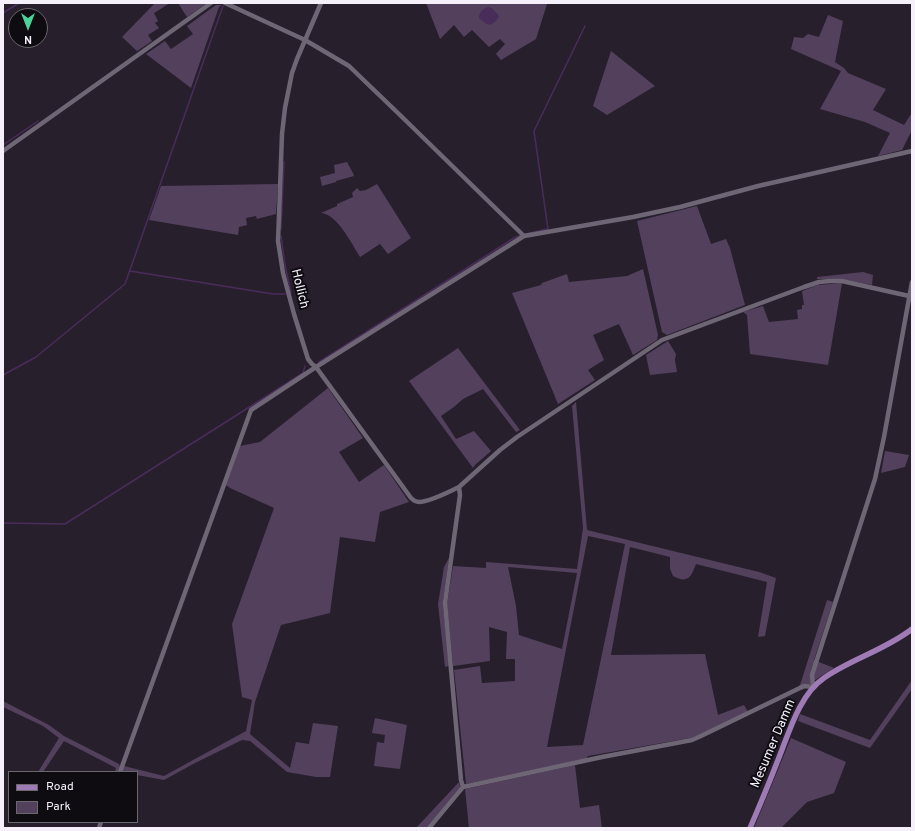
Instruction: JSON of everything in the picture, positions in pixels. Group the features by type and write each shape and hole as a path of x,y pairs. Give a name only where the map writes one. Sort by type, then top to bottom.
{"main road":[{"name":"Mesumer Damm","path":"750,828 800,705 813,687 823,678 911,631"}],"street":[{"path":"3,150 211,3"},
{"path":"225,3 305,40 349,66 524,236"},
{"name":"Hollich","path":"321,3 296,59 285,108 282,141 278,241 283,273 308,359 316,367 413,500 423,501 459,487 516,437 662,340 818,282 842,281 909,296"},
{"path":"120,771 251,410 316,367 524,236 633,217 680,207 758,186 912,151"},
{"path":"429,828 463,787 602,757 692,740 804,686 813,687 812,675 875,480 912,282"},
{"path":"459,487 460,495 445,603 463,787"}],"green space":[{"path":"155,3 170,3 154,13 158,21 155,23 159,28 148,35 152,41 137,51 122,37"},
{"path":"178,3 207,3 187,17"},
{"path":"426,3 547,4 536,39 501,60 496,54 505,44 500,39 489,47 472,30 464,37 454,25 440,39"},
{"path":"216,5 222,5 219,7 191,88 146,54 165,41 171,49 193,34 187,26"},
{"path":"828,15 843,21 835,62 844,68 848,73 886,89 873,110 904,125 912,114 912,130 902,150 878,156 890,133 865,122 820,109 841,71 791,49 794,37 803,38 808,34 819,37"},
{"path":"611,51 655,86 607,115 593,106"},
{"path":"347,162 354,176 322,186 320,177 335,173 334,165"},
{"path":"278,184 276,214 257,219 256,216 246,218 247,225 239,227 238,235 149,220 161,186"},
{"path":"377,184 411,238 388,254 380,244 360,257 344,230 333,218 321,213 353,197 352,193 357,188 360,191 366,190"},
{"path":"697,206 711,244 726,239 730,248 745,305 667,335 662,332 637,221"},
{"path":"643,269 658,335 657,340 633,355 619,324 593,335 604,360 588,370 595,380 558,404 512,293 541,285 542,283 567,274 569,282 627,276"},
{"path":"863,272 873,275 872,285 841,279 817,279 817,277"},
{"path":"842,283 828,365 750,354 747,315 743,312 763,306 769,322 798,319 797,310 802,309 802,305 804,305 802,291 818,285"},
{"path":"668,341 676,354 675,360 677,372 650,375 646,355"},
{"path":"458,348 520,430 516,432 483,389 463,399 441,416 456,439 474,431 491,451 473,468 409,381"},
{"path":"328,388 363,438 339,452 359,482 384,465 409,502 380,512 375,542 340,537 330,613 281,625 255,702 250,734 290,768 296,742 309,744 313,723 338,726 330,777 316,777 287,772 250,741 242,740 164,780 138,775 138,771 122,771 124,766 164,776 246,731 252,700 242,697 232,624 274,508 226,485 240,446 260,442"},
{"path":"576,402 587,530 759,572 776,578 765,636 758,637 767,582 696,564 688,578 678,578 673,576 670,569 670,557 630,547 611,655 705,654 718,715 744,705 748,712 703,734 690,738 588,756 586,759 466,784 454,670 480,666 482,683 515,681 515,659 506,659 507,632 489,627 490,661 453,666 447,604 453,566 486,568 486,562 577,569 583,528 572,406","holes":["588,536 625,544 583,745 547,747","508,567 577,573 562,649 519,635 516,606"]},
{"path":"885,451 909,455 905,467 881,473"},
{"path":"449,558 443,604 449,666 445,667 438,604 444,567"},
{"path":"827,600 833,602 814,660 834,668 802,690 799,687"},
{"path":"912,680 912,689 870,748 798,721 800,714 870,740"},
{"path":"3,701 49,725 64,736 119,764 120,767 118,771 115,771 116,768 64,741 44,771 39,771 59,738 43,726 3,707"},
{"path":"375,718 407,725 400,769 374,766 377,742 384,743 385,735 372,733"},
{"path":"791,738 846,762 834,793 807,802 781,828 754,828"},
{"path":"575,765 580,808 599,805 602,828 469,828 465,789"},
{"path":"459,782 460,787 426,828 416,828"}],"shaded area":[{"path":"488,7 492,8 499,17 490,25 479,18 482,11"}],"waterway":[{"path":"3,13 19,3"},
{"path":"3,375 36,357 125,284 223,6"},
{"path":"525,234 548,229 534,131 585,26"},
{"path":"3,145 38,121"},
{"path":"281,229 284,162"},
{"path":"319,362 521,235"},
{"path":"281,236 291,293"},
{"path":"130,271 273,294 285,294"},
{"path":"3,523 65,524 303,373 305,366"}]}
